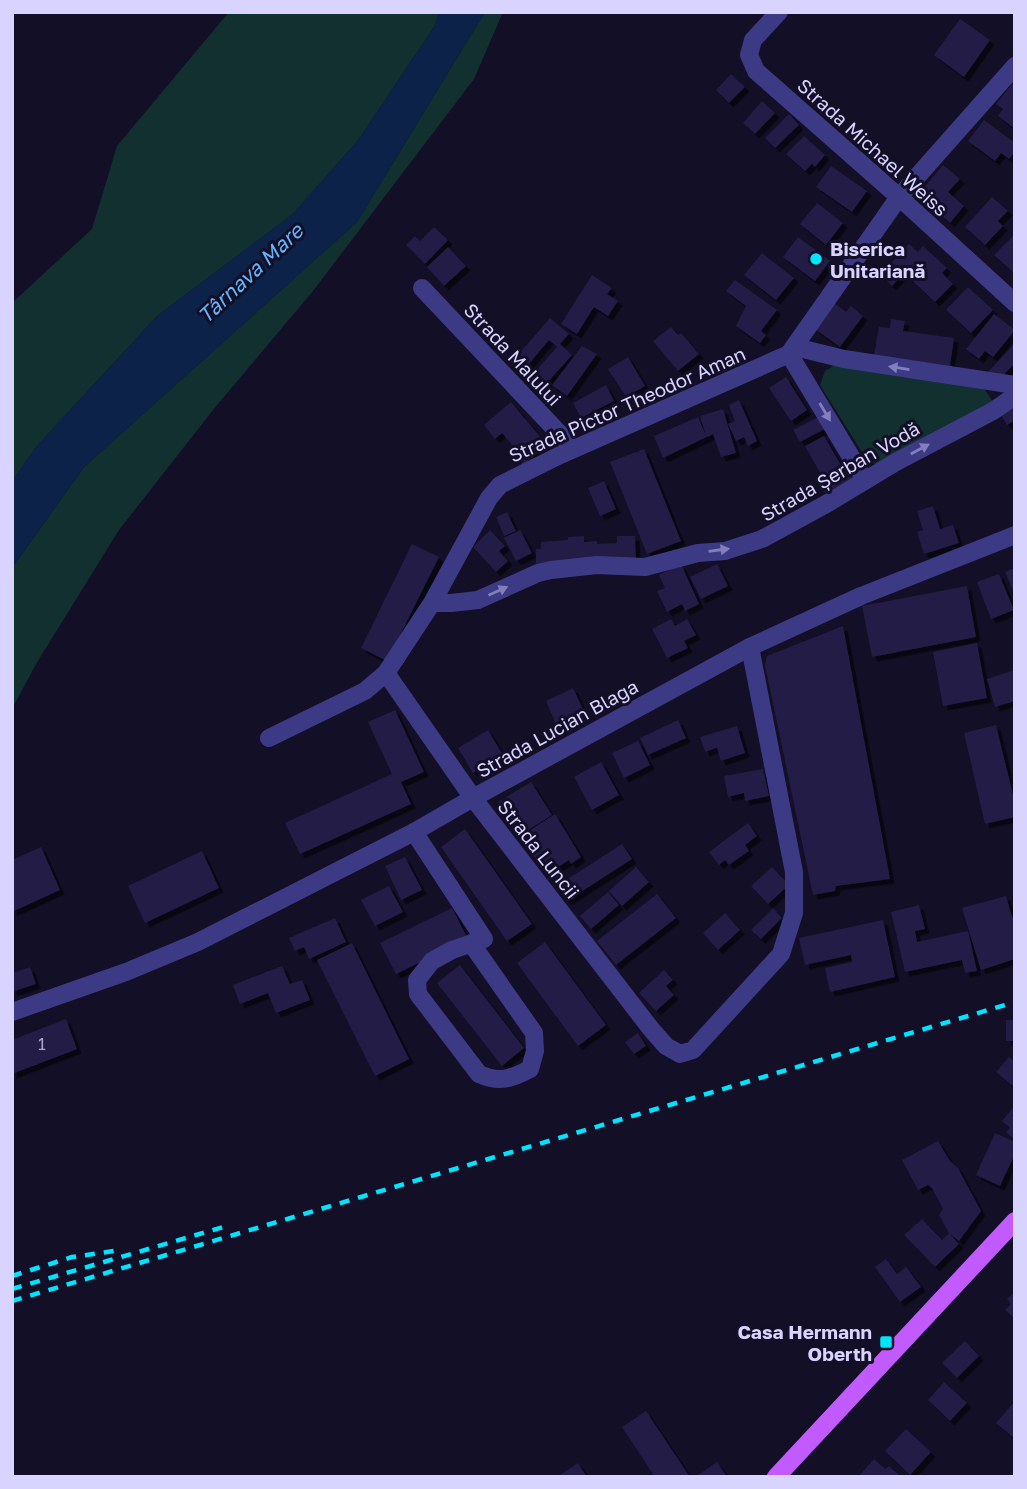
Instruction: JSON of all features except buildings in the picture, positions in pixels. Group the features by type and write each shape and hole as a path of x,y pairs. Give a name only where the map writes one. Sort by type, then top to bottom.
{"main road":[{"path":"776,1477 1015,1221"}],"street":[{"name":"Strada Michael Weiss","path":"779,12 753,40 749,55 756,71 1015,303"},
{"path":"792,350 899,197 1015,66"},
{"name":"Strada Malului","path":"422,288 573,449"},
{"path":"792,350 1015,385"},
{"path":"792,350 865,480"},
{"name":"Strada Pictor Theodor Aman","path":"269,738 365,691 386,673 432,603 489,498 500,485 792,350"},
{"name":"Strada Șerban Vodă","path":"432,603 478,600 538,573 566,567 645,567 698,553 724,551 762,539 993,411 1015,396"},
{"name":"Strada Lucian Blaga","path":"12,1012 126,972 198,942 414,832 750,647 862,596 1015,535"},
{"name":"Strada Luncii","path":"386,673 473,798 666,1046 680,1054 693,1050 781,954 794,913 794,872 750,647"},
{"path":"414,832 484,939 471,943 452,950 432,961 417,980 418,994 479,1074 493,1080 511,1080 530,1069 535,1051 534,1033 471,943"}],"green space":[{"path":"229,12 439,12 434,27 359,139 293,214 157,316 37,446 12,481 12,303 92,229 117,146"},
{"path":"485,12 503,12 474,79 313,291 213,410 119,530 36,664 12,709 12,568 84,467 357,222"},
{"path":"844,359 979,381 993,402 882,466 868,462 820,385 825,371"}],"water":[{"name":"Târnava Mare","path":"439,12 485,12 357,222 84,467 12,568 12,481 37,446 157,316 293,214 359,139 434,27"}],"railway":[{"path":"12,1301 1015,1002"},
{"path":"12,1289 230,1225"},
{"path":"12,1276 72,1257 114,1251"}],"place":[{"name":"Biserica Unitariană","path":"816,259"},
{"name":"Casa Hermann Oberth","path":"886,1342"}]}
